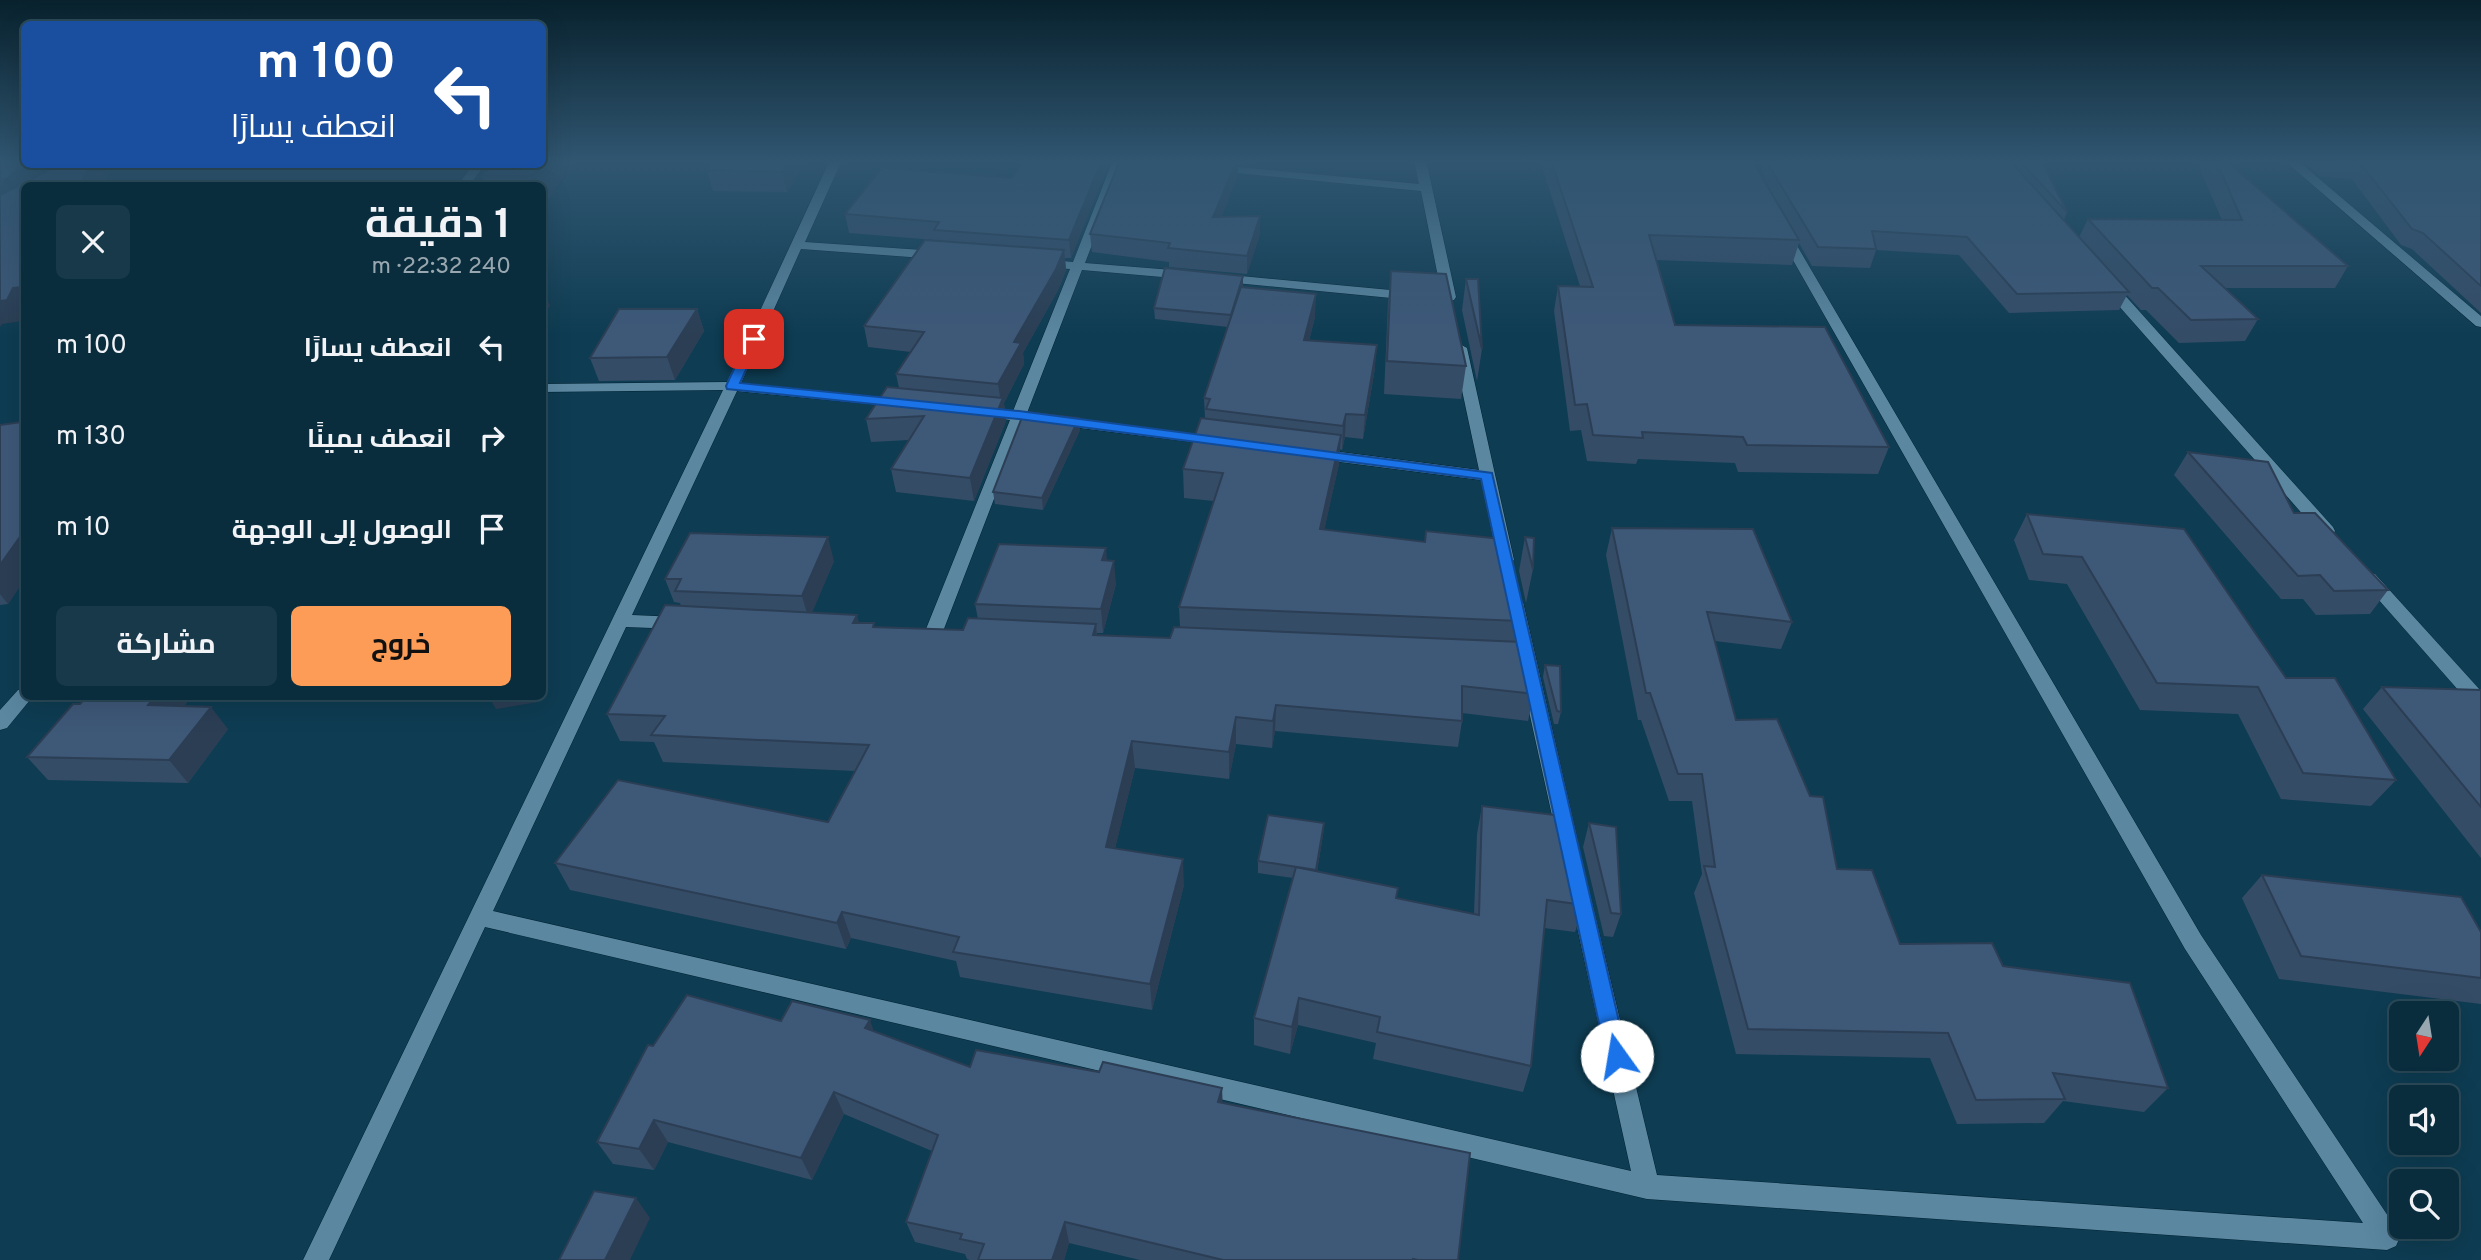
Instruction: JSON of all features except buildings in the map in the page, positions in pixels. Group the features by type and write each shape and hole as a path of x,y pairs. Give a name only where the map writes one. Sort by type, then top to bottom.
{"street":[{"path":"316,1260 810,219"},
{"path":"933,634 1096,219"},
{"path":"1430,219 1443,307 1488,476 1647,1187"},
{"path":"2359,219 2481,323"},
{"path":"480,917 1647,1187 2387,1237 2193,942 1776,220"},
{"path":"798,245 944,256"},
{"path":"1024,261 1443,307"},
{"path":"2099,275 2341,546"},
{"path":"546,388 732,386 910,404"},
{"path":"964,410 1226,442"},
{"path":"1295,451 1488,476"},
{"path":"2360,567 2481,703"},
{"path":"621,621 689,624"},
{"path":"1486,659 1527,660"},
{"path":"0,723 21,698"}],"route":[{"path":"754,339 732,386 1019,415 1488,476 1617,1056"}]}
